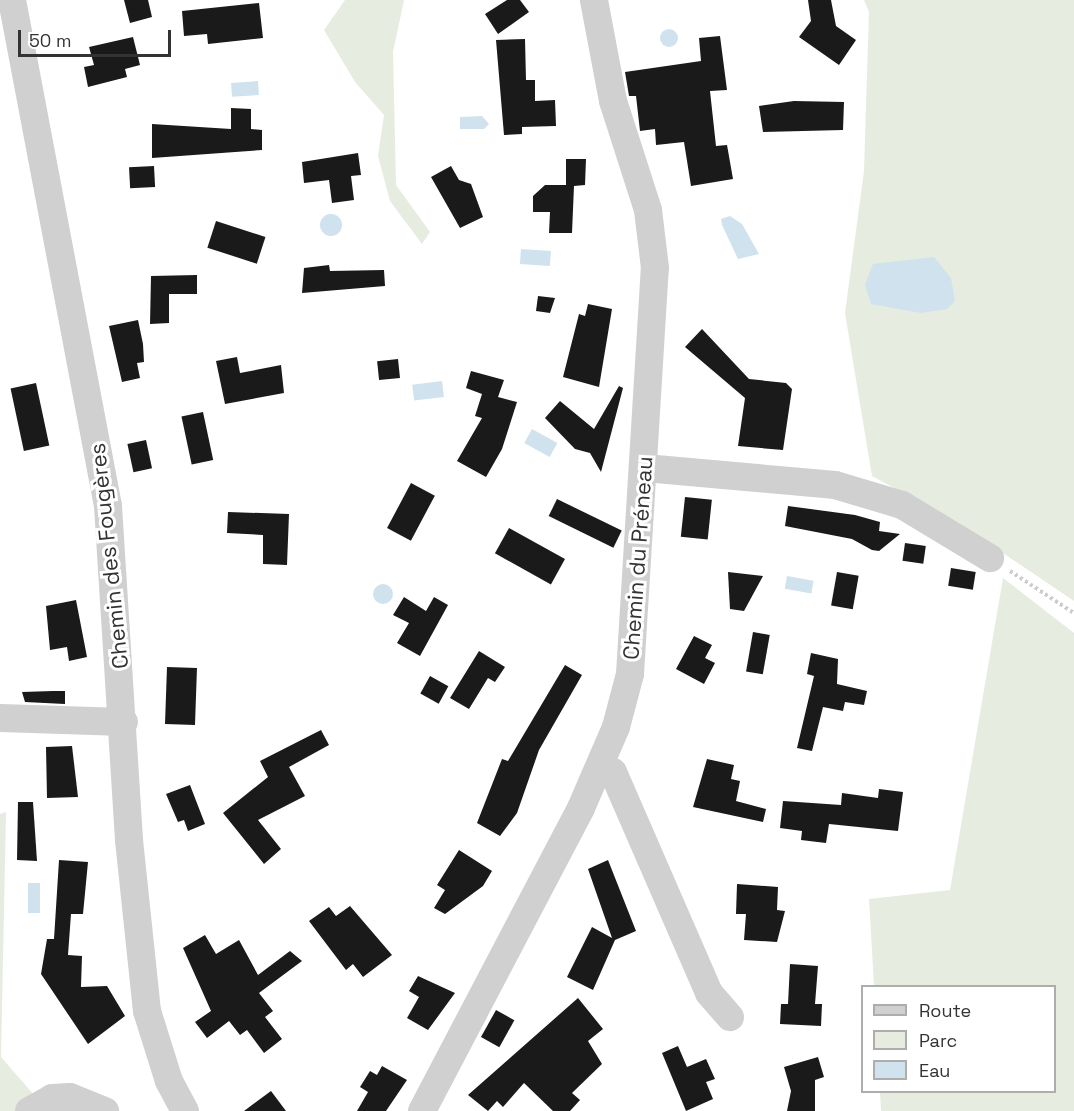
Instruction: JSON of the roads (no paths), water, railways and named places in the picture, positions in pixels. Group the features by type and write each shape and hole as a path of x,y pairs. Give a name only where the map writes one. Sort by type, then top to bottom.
{"street":[{"name":"Chemin des Fougères","path":"12,0 91,395 108,506 124,722 129,840 147,1011 169,1082 185,1111"},
{"name":"Chemin du Préneau","path":"422,1111 513,947 600,766 630,674 645,468 655,268 648,210 613,101 594,0"},
{"path":"645,468 835,485 902,504 990,558"},
{"path":"0,718 124,722"},
{"path":"600,766 613,772 709,993 730,1017"},
{"path":"29,1111 52,1098 70,1097 105,1111"}],"water":[{"path":"665,29 673,29 678,34 676,45 665,47 660,42 660,34"},
{"path":"258,81 259,95 232,97 231,83"},
{"path":"482,116 489,124 484,129 460,129 460,117"},
{"path":"331,214 339,217 342,225 339,233 331,236 323,233 320,225 323,217"},
{"path":"730,216 742,224 759,254 738,259 722,225 721,219"},
{"path":"521,249 551,251 550,266 520,264"},
{"path":"934,257 951,278 955,301 947,309 921,313 871,304 865,285 873,264"},
{"path":"442,381 444,397 414,401 412,385"},
{"path":"532,429 557,443 550,457 524,443"},
{"path":"787,576 814,581 811,593 785,589"},
{"path":"383,584 390,587 393,594 390,601 383,604 376,601 373,594 376,587"},
{"path":"28,883 40,883 40,913 28,913"}]}
